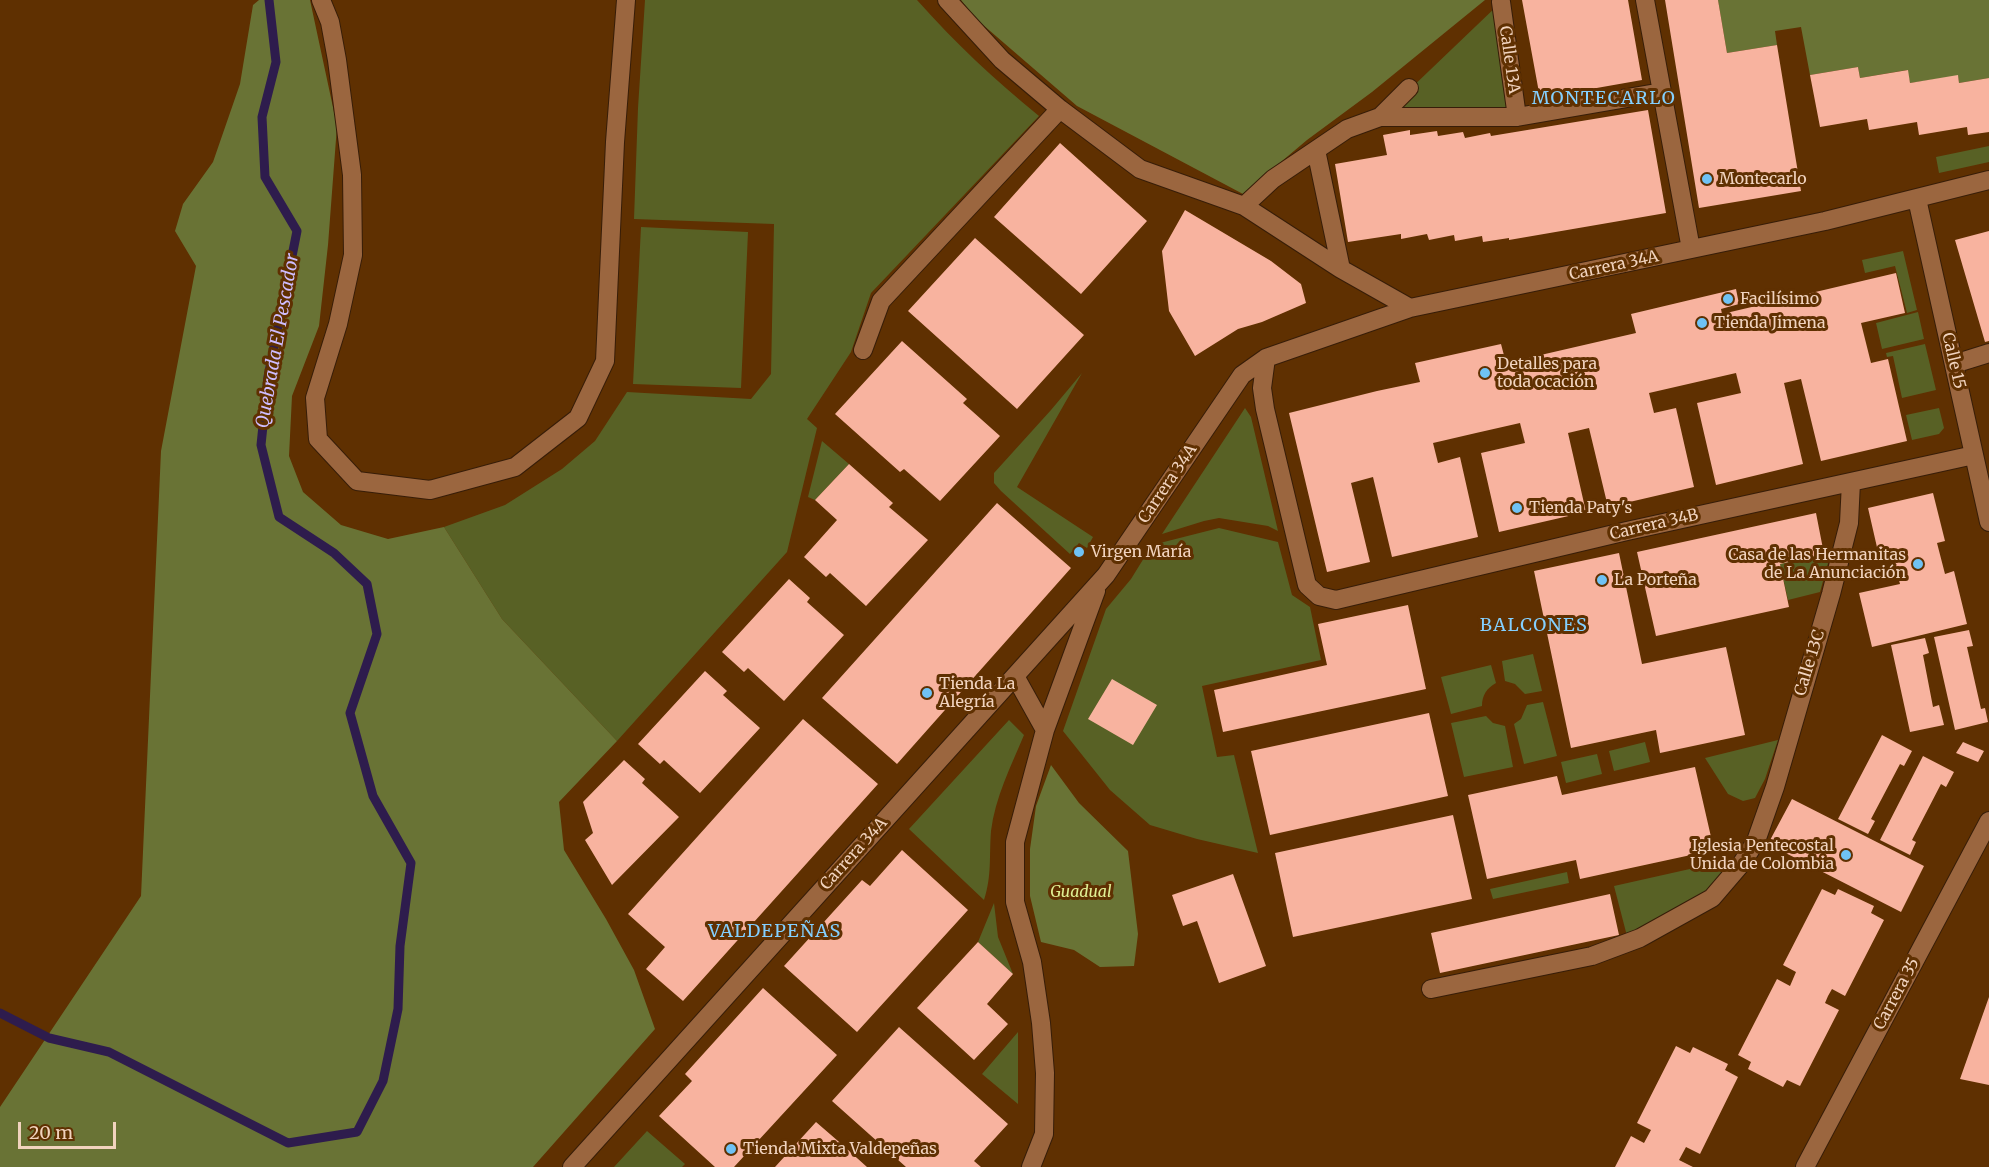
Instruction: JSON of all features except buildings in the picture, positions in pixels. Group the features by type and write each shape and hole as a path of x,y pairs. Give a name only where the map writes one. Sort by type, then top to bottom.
{"street":[{"path":"321,0 330,22 337,60 352,175 353,255 338,324 315,398 318,439 357,480 430,490 515,467 579,418 605,361 615,142 626,0"},
{"path":"947,0 1002,60 1060,109 1140,169 1244,206 1341,269 1410,308"},
{"path":"1645,0 1691,249"},
{"name":"Calle 13A","path":"1501,2 1517,117"},
{"path":"1380,117 1409,88"},
{"path":"1244,206 1273,179 1347,129 1380,117 1517,117 1662,92"},
{"path":"863,350 881,301 1060,109"},
{"path":"1316,150 1341,269"},
{"name":"Carrera 34A","path":"572,1167 1099,582 1127,546 1242,375 1266,358 1410,308 1825,221 1989,180"},
{"name":"Calle 15","path":"1917,198 1989,522"},
{"path":"1954,364 1989,353"},
{"name":"Carrera 34B","path":"1266,358 1262,388 1265,409 1307,585 1319,596 1336,600 1515,557 1974,455"},
{"name":"Calle 13C","path":"1431,989 1592,956 1640,938 1712,898 1742,863 1756,841 1776,787 1849,523 1851,482"},
{"path":"1031,1167 1044,1134 1045,1073 1041,1023 1032,962 1015,902 1015,842 1045,730 1099,582"},
{"path":"1015,676 1045,730"},
{"name":"Carrera 35","path":"1804,1167 1989,821"}],"green space":[{"path":"259,0 310,0 337,126 319,326 292,396 289,456 303,492 341,525 388,539 444,527 502,619 617,741 559,802 564,850 634,970 655,1029 533,1167 0,1167 0,1107 141,896 161,451 196,266 175,231 183,204 213,162 240,84 253,5"},
{"path":"645,0 917,0 976,61 1039,116 871,293 851,352 807,419 817,428 787,552 617,741 502,619 444,527 505,505 562,469 595,441 627,392 751,399 771,374 774,224 634,219"},
{"path":"961,0 1485,0 1372,92 1307,140 1243,194 1077,106 975,18"},
{"path":"1718,0 1989,0 1989,78 1959,83 1958,76 1910,83 1907,70 1860,78 1858,67 1810,75 1801,27 1775,31 1777,45 1727,53"},
{"path":"1499,4 1515,116 1383,115"},
{"path":"1989,146 1989,162 1939,173 1936,157"},
{"path":"641,227 748,232 741,388 633,384"},
{"path":"1903,251 1917,310 1907,313 1895,266 1865,273 1862,260"},
{"path":"1918,312 1924,339 1882,349 1876,323"},
{"path":"1925,344 1936,390 1902,398 1893,356 1887,357 1886,353"},
{"path":"1082,373 1017,487 1093,537 1087,548 1079,543 1070,554 1001,491 994,483 994,473"},
{"path":"1245,408 1251,417 1278,531 1268,526 1219,518 1162,534"},
{"path":"1939,408 1944,428 1939,434 1912,440 1906,415"},
{"path":"822,441 849,464 815,500 808,497"},
{"path":"1219,528 1278,542 1292,595 1310,607 1321,660 1202,686 1217,757 1234,755 1258,853 1150,825 1110,790 1063,731 1106,609 1131,579 1152,545"},
{"path":"1824,554 1828,563 1820,592 1788,600 1780,564"},
{"path":"1533,654 1542,691 1525,694 1515,684 1505,681 1502,661"},
{"path":"1491,665 1496,683 1486,692 1482,706 1451,714 1441,677"},
{"path":"1543,702 1557,756 1524,764 1514,724 1521,719 1527,705"},
{"path":"1486,716 1493,723 1505,726 1513,767 1464,777 1451,723"},
{"path":"1009,720 1024,735 996,806 991,831 987,891 984,900 909,829"},
{"path":"1778,740 1765,779 1755,798 1743,801 1728,794 1705,758"},
{"path":"1645,742 1650,762 1614,771 1609,751"},
{"path":"1597,754 1602,774 1566,783 1561,762"},
{"name":"Guadual","path":"1051,765 1079,803 1128,851 1138,934 1134,966 1100,967 1074,950 1041,942 1030,896 1030,849 1036,806"},
{"path":"1721,862 1734,862 1705,898 1627,936 1614,886"},
{"path":"1567,872 1569,883 1493,899 1490,889"},
{"path":"994,903 998,937 1013,974 978,942"},
{"path":"1018,1032 1018,1104 982,1074"},
{"path":"647,1131 685,1164 682,1167 614,1167"}],"waterway":[{"name":"Quebrada El Pescador","path":"0,1013 49,1038 109,1052 288,1143 357,1132 383,1081 398,1009 400,946 411,863 373,796 350,713 377,634 367,584 334,553 279,517 261,445 268,377 297,231 265,177 262,117 276,62 269,0"}],"place":[{"name":"Montecarlo","path":"1707,179"},
{"name":"Facilísimo","path":"1728,299"},
{"name":"Tienda Jimena","path":"1702,323"},
{"name":"Detalles para toda ocación","path":"1485,373"},
{"name":"Tienda Paty's","path":"1517,508"},
{"name":"Virgen María","path":"1079,552"},
{"name":"Casa de las Hermanitas de La Anunciación","path":"1918,564"},
{"name":"La Porteña","path":"1602,580"},
{"name":"Tienda La Alegría","path":"927,693"},
{"name":"Iglesia Pentecostal Unida de Colombia","path":"1846,855"},
{"name":"Tienda Mixta Valdepeñas","path":"731,1149"}],"district":[{"name":"MONTECARLO","path":"1604,99"},
{"name":"BALCONES","path":"1534,626"},
{"name":"VALDEPEÑAS","path":"775,932"}]}
